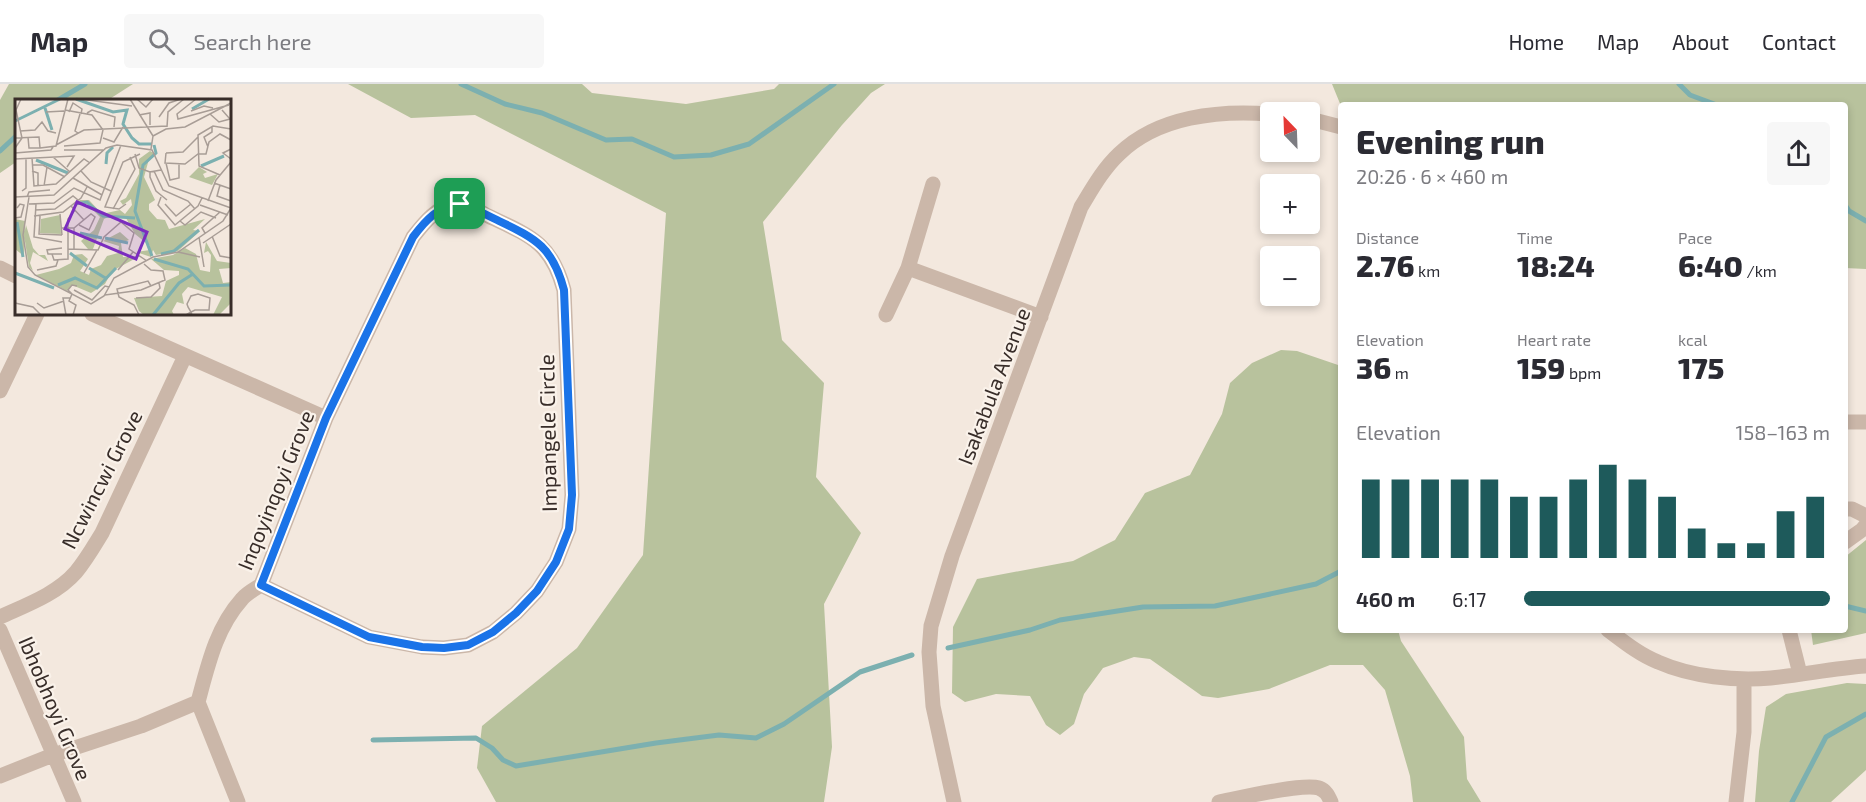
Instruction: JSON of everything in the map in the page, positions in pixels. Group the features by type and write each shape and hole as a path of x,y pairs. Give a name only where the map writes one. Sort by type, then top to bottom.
{"street":[{"name":"Isakabula Avenue","path":"954,802 933,706 929,652 932,626 952,556 1082,207 1099,178 1118,154 1140,137 1176,122 1209,115 1260,113"},
{"path":"1320,122 1338,127"},
{"path":"886,315 908,268 933,184"},
{"name":"Impangele Circle","path":"261,585 369,637 413,646 444,648 468,645 493,632 537,591 556,562 569,529 572,495 564,290 559,271 541,245 526,234 467,206 460,204 446,206 422,226"},
{"name":"Inqoyinqoyi Grove","path":"198,702 221,627 243,597 261,585 326,418 413,237 422,226"},
{"path":"0,268 15,276"},
{"path":"908,268 1041,317"},
{"path":"0,391 37,315"},
{"path":"94,315 326,418"},
{"name":"Ncwincwi Grove","path":"0,617 37,600 65,582 86,558 102,532 185,356"},
{"path":"1848,422 1866,422"},
{"path":"1848,509 1866,516"},
{"path":"1848,540 1866,525"},
{"name":"Ibhobhoyi Grove","path":"0,630 74,802"},
{"path":"1612,633 1658,662 1689,672 1744,679 1866,666"},
{"path":"1790,633 1800,674"},
{"path":"1736,802 1744,732 1744,679"},
{"path":"0,776 53,755 141,726 198,702 238,802"},
{"path":"1219,802 1311,787 1327,793 1331,802"}],"green space":[{"path":"9,84 133,84 110,99 15,99 15,163 0,173 0,100"},
{"path":"348,84 582,84 592,93 686,104 774,89 779,84 885,84 871,93 842,125 763,222 782,340 824,383 816,477 861,533 824,604 832,747 824,802 496,802 477,768 482,726 577,648 643,555 666,213 475,115 411,118"},
{"path":"1332,84 1866,84 1866,269 1848,268 1848,102 1339,102"},
{"path":"1281,350 1297,351 1338,365 1338,633 1399,633 1401,641 1464,737 1467,779 1481,802 1413,802 1410,776 1385,690 1363,665 1330,665 1269,689 1218,698 1202,696 1150,659 1134,657 1103,668 1084,694 1074,724 1060,735 1046,725 1030,696 996,694 965,702 952,693 953,627 977,579 1073,561 1115,540 1145,493 1190,475 1222,414 1230,383 1252,363"},
{"path":"1866,540 1866,633 1813,645 1811,633 1848,633 1848,555"},
{"path":"1847,683 1866,684 1866,770 1831,802 1755,802 1759,751 1766,707 1786,694"}],"waterway":[{"path":"60,99 85,84"},
{"path":"461,84 505,104 542,113 606,140 632,139 674,157 711,155 749,144 834,84"},
{"path":"1679,84 1690,95 1709,102"},
{"path":"0,151 15,137"},
{"path":"1848,210 1866,221"},
{"path":"948,648 1030,630 1060,620 1143,607 1215,606 1316,584 1338,573"},
{"path":"1848,607 1866,611"},
{"path":"373,740 476,738 492,748 503,760 516,766 719,735 756,738 784,724 860,672 912,655"},
{"path":"1792,802 1826,737 1866,714"}],"route":[{"path":"460,204 526,234 541,245 559,271 564,290 572,495 569,529 556,562 537,591 493,632 468,645 444,648 413,646 369,637 261,585 326,418 413,237 432,216 446,206 460,204"}]}
